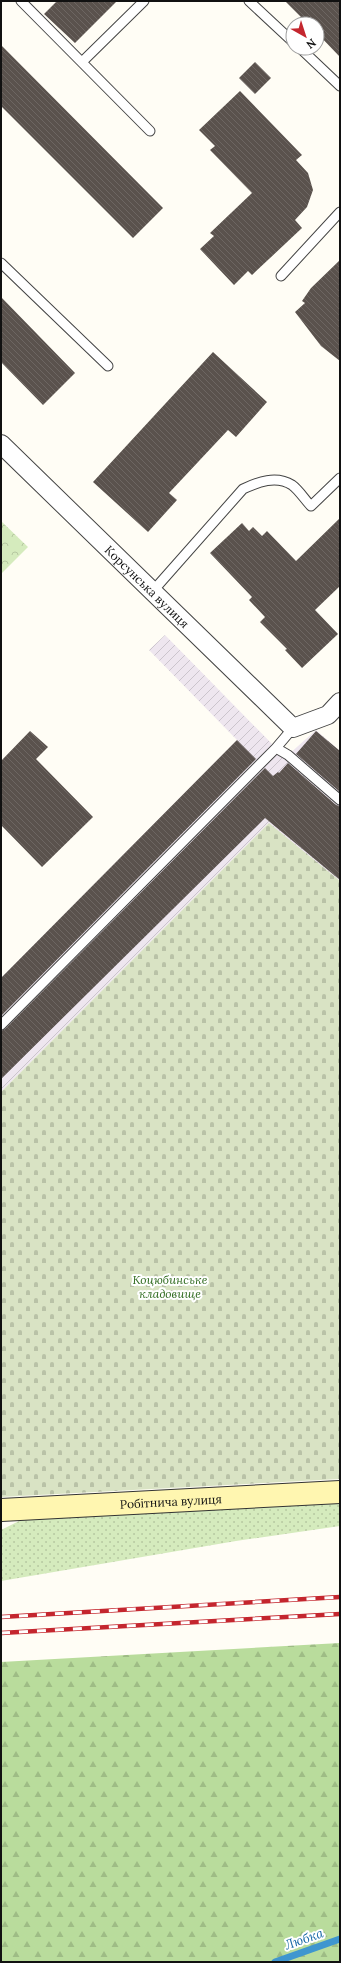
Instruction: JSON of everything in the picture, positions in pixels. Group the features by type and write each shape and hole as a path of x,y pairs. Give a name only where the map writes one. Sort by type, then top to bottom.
{"street":[{"name":"Корсунська вулиця","path":"1,444 293,728"},
{"path":"293,728 328,715 340,702"},
{"name":"Робітнича вулиця","path":"1,1510 340,1492"}],"lane":[{"path":"21,1 150,131"},
{"path":"82,62 144,1"},
{"path":"249,1 285,35"},
{"path":"308,56 340,86"},
{"path":"281,276 340,212"},
{"path":"1,263 108,366"},
{"path":"152,592 243,489 260,481 276,480 292,485 311,506 340,478"},
{"path":"1,1025 276,748 293,728"},
{"path":"276,748 288,755 340,800"}],"shaded area":[{"path":"165,635 276,748 288,755 316,730 340,751 340,881 268,824 1,1092 1,978 237,740 149,650"}],"green space":[{"path":"1,521 28,547 1,574"},
{"name":"Коцюбинське кладовище","path":"269,823 340,881 340,1479 1,1497 1,1092"},
{"path":"340,1497 340,1526 236,1541 1,1581 1,1530 21,1520"},
{"path":"340,1643 340,1962 1,1962 1,1662"}],"building":[{"path":"57,1 117,1 75,43 44,14"},
{"path":"285,1 340,1 340,57 325,41 325,16 300,16"},
{"path":"1,45 163,208 133,238 1,106"},
{"path":"255,62 271,78 255,94 239,78"},
{"path":"240,91 302,155 296,160 308,173 313,190 307,207 295,220 302,228 252,275 248,271 234,285 200,249 214,236 210,233 252,193 210,150 215,146 199,130"},
{"path":"340,260 340,361 321,346 295,312 305,303 302,301 311,288"},
{"path":"1,297 75,373 43,405 1,362"},
{"path":"213,352 267,402 236,437 228,430 169,493 177,500 148,532 93,482"},
{"path":"340,518 340,586 315,610 338,634 302,668 285,650 287,649 260,622 265,617 249,600 252,597 210,553 242,523 249,531 253,527 262,536 267,531 296,561"},
{"path":"30,731 48,747 36,759 93,817 42,867 1,825 1,761"},
{"path":"316,731 340,751 340,792 296,754"},
{"path":"237,740 256,759 1,1016 1,978"},
{"path":"288,763 336,805 340,806 340,880 265,818 1,1079 1,1031 5,1029 265,768 273,776 278,772 279,773"}],"waterway":[{"name":"Любка","path":"275,1962 340,1939"}],"railway":[{"path":"1,1617 340,1597"},
{"path":"1,1633 340,1614"}]}
